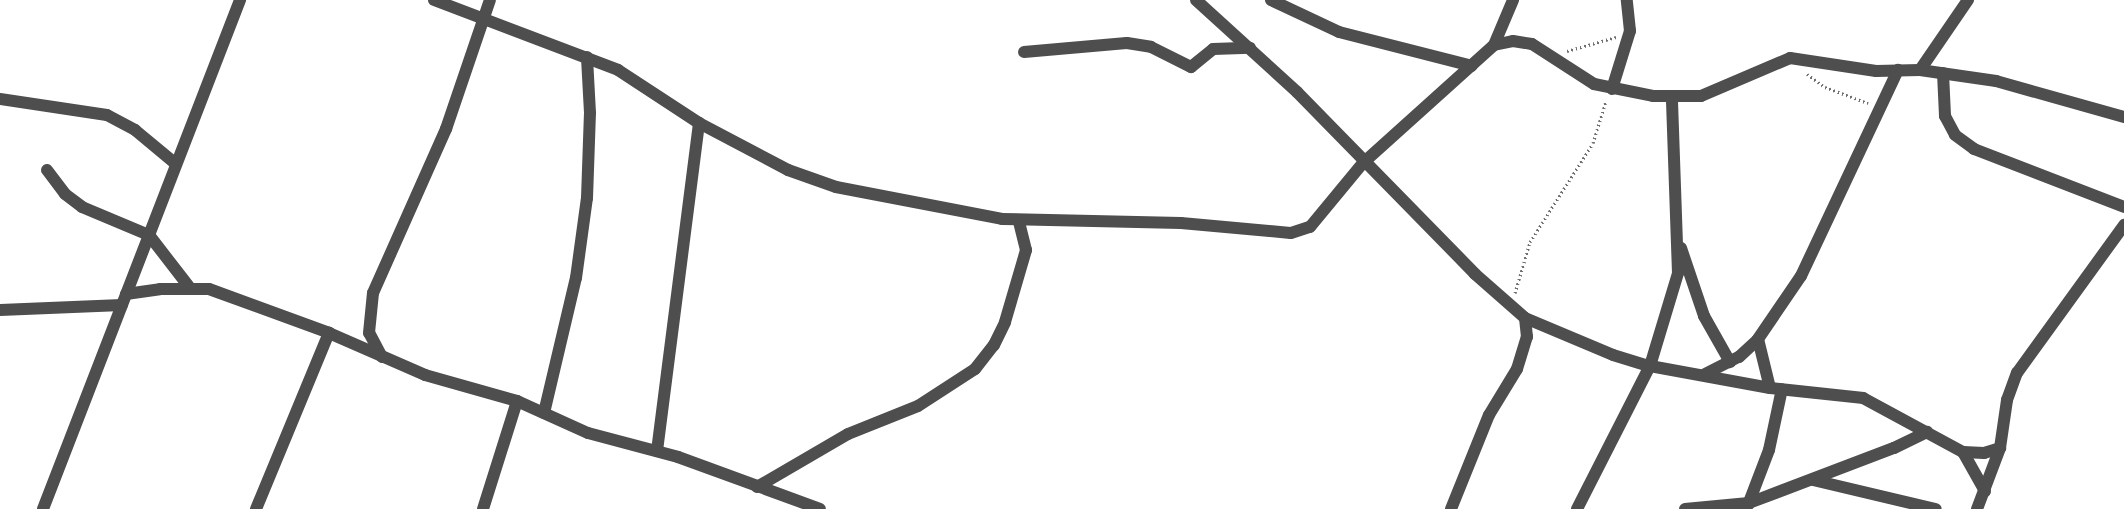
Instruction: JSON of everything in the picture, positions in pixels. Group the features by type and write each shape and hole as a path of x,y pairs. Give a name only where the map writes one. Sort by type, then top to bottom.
{"street":[{"path":"43,509 240,0"},
{"path":"434,0 586,57 632,79 699,123 764,154 788,170 820,182 871,195 1019,221 1181,223 1291,233 1310,226 1321,216 1363,163 1494,45 1513,0"},
{"path":"383,358 369,333 373,293 446,129 490,0"},
{"path":"1196,0 1250,48 1511,308 1526,318 1613,355 1650,366 1705,374 1776,389 1863,398 1963,452 1984,453 2000,448"},
{"path":"1271,0 1289,3 1339,32 1472,66"},
{"path":"1612,89 1630,31 1627,0"},
{"path":"1920,70 1968,0"},
{"path":"1494,45 1523,42 1551,56 1594,84 1672,98 1687,99 1723,89 1790,58 1876,71 1920,70 2027,87 2124,117"},
{"path":"1024,52 1127,43 1151,47 1191,67 1213,49 1250,48"},
{"path":"544,413 576,278 587,198 590,113 586,57"},
{"path":"1705,374 1731,362 1758,339 1801,276 1898,69"},
{"path":"1943,73 1945,116 1955,135 1974,149 2124,207"},
{"path":"1577,509 1650,366 1678,273 1679,244 1672,98"},
{"path":"0,99 107,115 135,130 176,164"},
{"path":"657,451 699,123"},
{"path":"46,170 65,194 82,207 149,235 190,288"},
{"path":"757,487 848,434 918,406 975,369 994,345 1005,322 1026,250 1019,221"},
{"path":"1977,509 2000,448 2007,400 2017,373 2124,225"},
{"path":"1679,244 1708,325 1731,362"},
{"path":"0,310 124,300 190,288 209,289 329,333 441,381 517,401 588,433 657,451 820,509"},
{"path":"1451,509 1489,415 1520,361 1527,337 1526,318"},
{"path":"256,509 329,333"},
{"path":"1748,506 1769,450 1776,389 1758,339"},
{"path":"483,509 517,401"},
{"path":"1685,509 1748,506 1927,432"},
{"path":"1963,452 1985,491"},
{"path":"1813,480 1936,509"}],"path":[{"path":"1551,56 1630,31"},
{"path":"1790,58 1825,87 1882,107"},
{"path":"1511,308 1530,242 1593,143 1612,89"}]}
